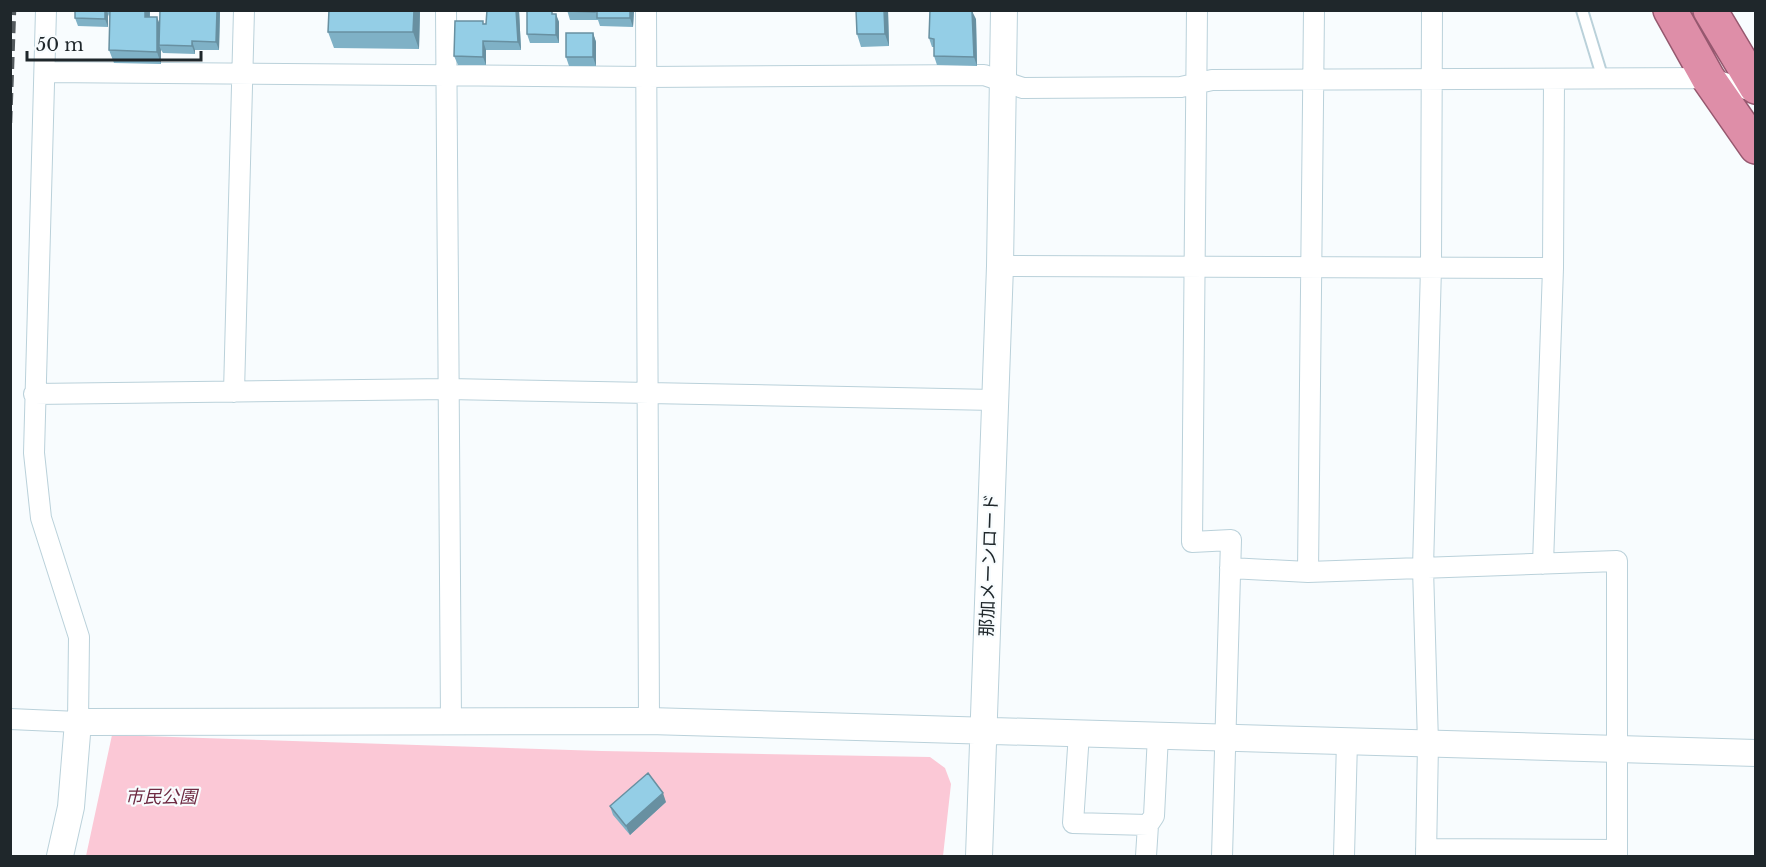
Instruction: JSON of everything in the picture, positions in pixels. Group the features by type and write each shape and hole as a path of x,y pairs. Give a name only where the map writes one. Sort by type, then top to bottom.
{"highway":[{"path":"1670,10 1708,78 1755,147"},
{"path":"1710,10 1755,89"}],"street":[{"path":"46,10 34,453 41,518 79,637 78,722 71,807 60,856"},
{"path":"234,392 244,10"},
{"path":"446,10 451,721"},
{"path":"646,10 649,721"},
{"path":"1004,10 1004,82"},
{"path":"1197,10 1192,542 1231,540 1222,856"},
{"path":"1308,572 1314,10"},
{"path":"1230,568 1308,572 1423,568 1542,564 1617,561 1617,853 1426,853 1428,743 1423,568 1431,267 1432,10"},
{"path":"46,72 646,77 984,75 1023,88 1181,87 1212,80 1708,78 1755,89"},
{"path":"1542,564 1553,268 1554,80"},
{"name":"那加メーンロード","path":"979,856 1000,266 1004,82"},
{"path":"1000,266 1553,268"},
{"path":"34,394 449,389 994,400"},
{"path":"10,719 78,722 649,721 1755,753"},
{"path":"1079,733 1073,823 1148,825"},
{"path":"1146,856 1148,825 1154,816 1158,735"},
{"path":"1344,856 1347,741"}],"lane":[{"path":"1582,10 1603,79"}],"green space":[{"name":"市民公園","path":"112,735 602,751 930,757 945,768 951,784 943,856 86,856"}],"building":[{"path":"75,10 105,10 105,19 75,18"},
{"path":"110,10 145,10 145,17 157,17 157,52 109,50"},
{"path":"160,10 217,10 216,42 192,41 192,46 159,45"},
{"path":"329,10 414,10 413,32 328,32"},
{"path":"487,10 516,10 518,42 483,41 483,57 454,56 455,21 483,21 483,24 486,24"},
{"path":"527,10 552,10 552,14 556,14 556,35 527,34"},
{"path":"595,10 595,12 567,11"},
{"path":"597,10 630,10 630,18 597,18"},
{"path":"856,10 884,10 885,34 857,34"},
{"path":"930,10 972,11 974,57 934,56 934,39 929,38"},
{"path":"566,33 593,33 593,57 566,57"},
{"path":"648,773 663,793 626,826 610,806"}],"railway":[{"path":"10,123 14,10"}]}
